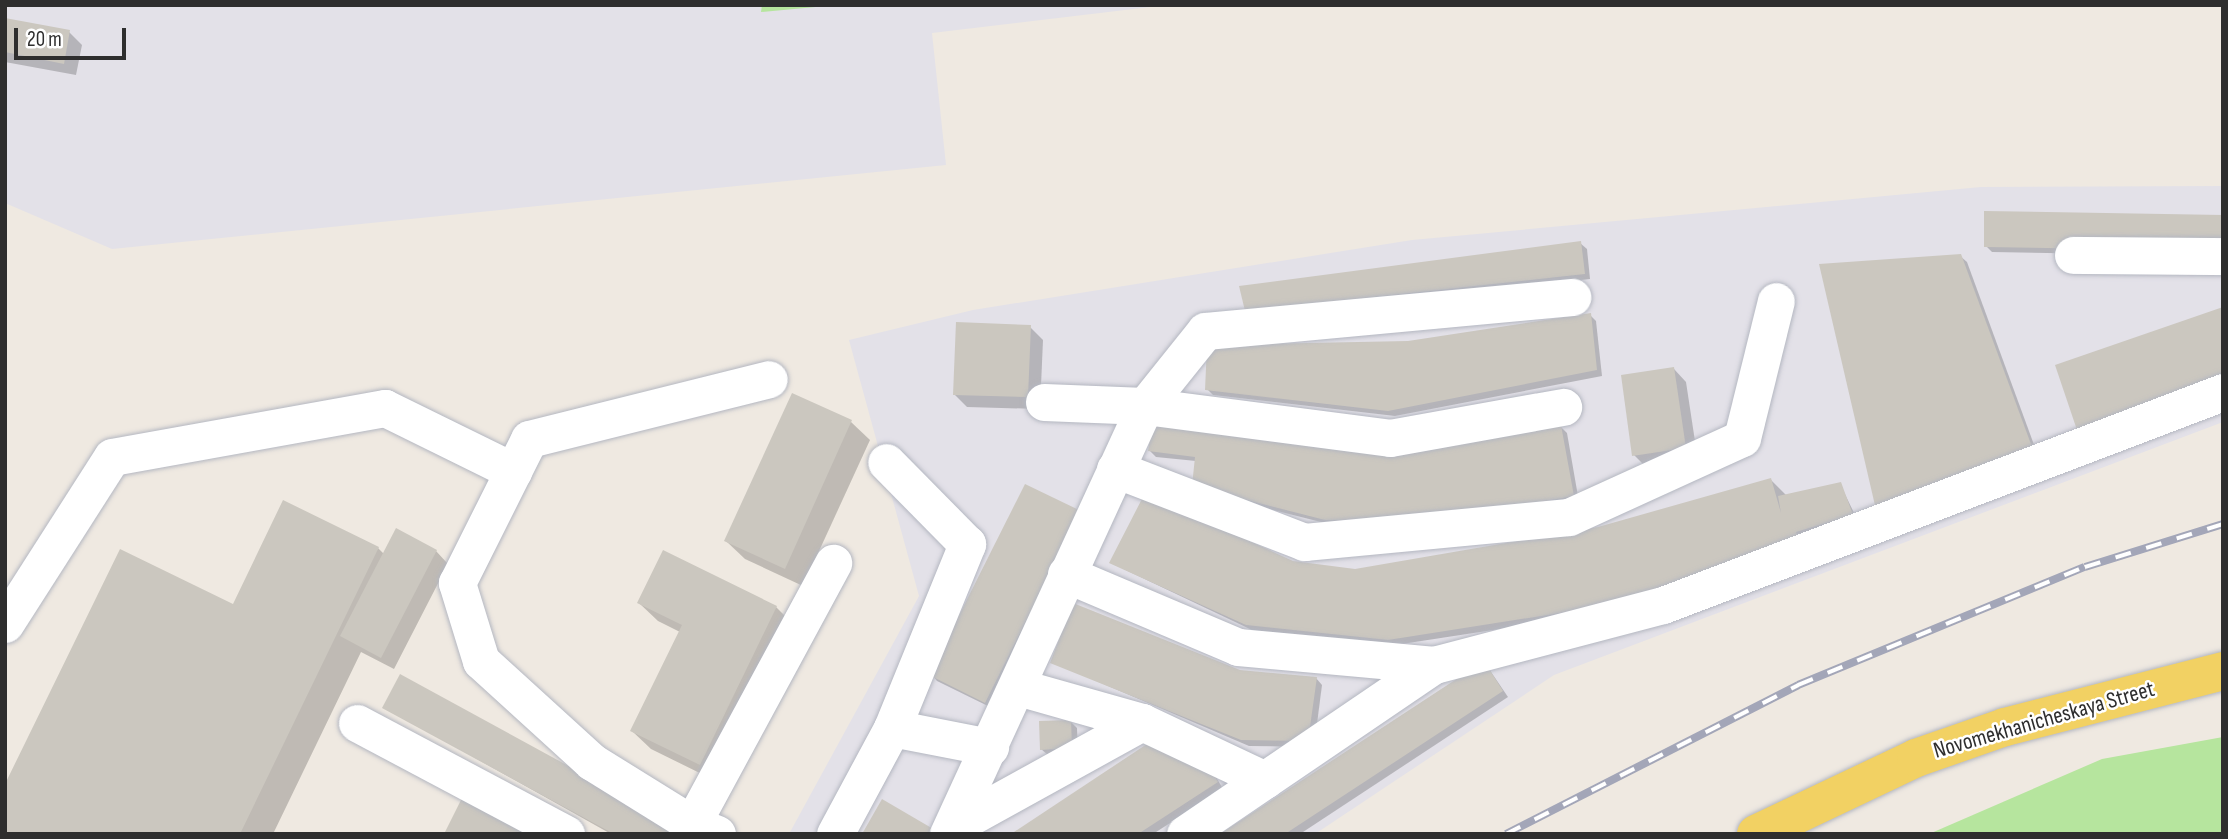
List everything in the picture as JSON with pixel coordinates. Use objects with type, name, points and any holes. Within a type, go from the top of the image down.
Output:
[{"type":"main road","name":"Novomekhanicheskaya Street","points":[[1756,834],[1891,769],[1992,732],[2223,671]]},
{"type":"lane","points":[[2073,255],[2223,256]]},
{"type":"lane","points":[[950,830],[1145,406],[1205,331],[1572,297]]},
{"type":"lane","points":[[1115,469],[1304,542],[1569,517],[1742,438],[1776,301]]},
{"type":"lane","points":[[769,379],[530,439],[457,583],[481,662],[592,762],[705,829],[833,563]]},
{"type":"lane","points":[[1185,834],[1434,665],[1663,605],[2223,392]]},
{"type":"lane","points":[[1044,402],[1145,406],[1390,438],[1563,407]]},
{"type":"lane","points":[[5,624],[112,457],[385,408],[513,471]]},
{"type":"lane","points":[[835,834],[892,728],[967,544],[886,462]]},
{"type":"lane","points":[[1066,574],[1238,647],[1434,665]]},
{"type":"lane","points":[[1018,687],[1142,722],[1265,780]]},
{"type":"lane","points":[[950,830],[1142,722]]},
{"type":"lane","points":[[358,723],[566,834]]},
{"type":"lane","points":[[892,728],[990,747]]},
{"type":"shaded area","points":[[5,5],[1167,5],[932,33],[946,165],[112,249],[5,203]]},
{"type":"shaded area","points":[[2223,186],[2223,422],[1554,675],[1315,834],[789,834],[919,596],[849,340],[973,310],[1412,240],[1981,187]]},
{"type":"green space","points":[[762,5],[837,5],[761,12]]},
{"type":"green space","points":[[2223,737],[2223,834],[1929,834],[2102,759]]},
{"type":"building","points":[[5,18],[70,30],[64,64],[5,52]]},
{"type":"building","points":[[1984,211],[2223,215],[2223,251],[1984,247]]},
{"type":"building","points":[[1581,241],[1585,274],[1245,311],[1239,286]]},
{"type":"building","points":[[1961,254],[2032,447],[1877,514],[1819,264]]},
{"type":"building","points":[[2223,307],[2223,383],[2078,433],[2055,365]]},
{"type":"building","points":[[1591,313],[1597,370],[1388,411],[1205,390],[1207,345],[1408,341]]},
{"type":"building","points":[[956,322],[1031,325],[1028,397],[953,395]]},
{"type":"building","points":[[1674,367],[1686,448],[1632,456],[1621,375]]},
{"type":"building","points":[[792,393],[852,420],[785,569],[724,541]]},
{"type":"building","points":[[1153,420],[1561,425],[1574,496],[1418,523],[1325,520],[1192,486],[1195,457],[1148,451]]},
{"type":"building","points":[[1771,478],[1781,513],[1778,496],[1841,482],[1853,515],[1796,532],[1804,549],[1643,600],[1388,640],[1246,625],[1109,563],[1145,493],[1293,561],[1355,569],[1598,527]]},
{"type":"building","points":[[1025,484],[1081,511],[985,703],[929,675]]},
{"type":"building","points":[[283,500],[379,547],[240,834],[5,834],[5,784],[120,549],[233,604]]},
{"type":"building","points":[[396,528],[437,550],[381,658],[340,636]]},
{"type":"building","points":[[663,550],[777,606],[700,765],[630,731],[682,625],[637,603]]},
{"type":"building","points":[[1073,603],[1240,670],[1317,677],[1308,741],[1241,740],[1050,663]]},
{"type":"building","points":[[1484,661],[1503,691],[1285,834],[1220,834]]},
{"type":"building","points":[[400,674],[693,834],[614,834],[382,708]]},
{"type":"building","points":[[1071,720],[1072,748],[1040,750],[1039,721]]},
{"type":"building","points":[[1153,740],[1206,762],[1218,782],[1138,834],[1011,834]]},
{"type":"building","points":[[464,794],[541,834],[444,834]]},
{"type":"building","points":[[882,799],[935,830],[932,834],[862,834]]},
{"type":"railway","points":[[1506,834],[1798,685],[2085,567],[2223,524]]}]
